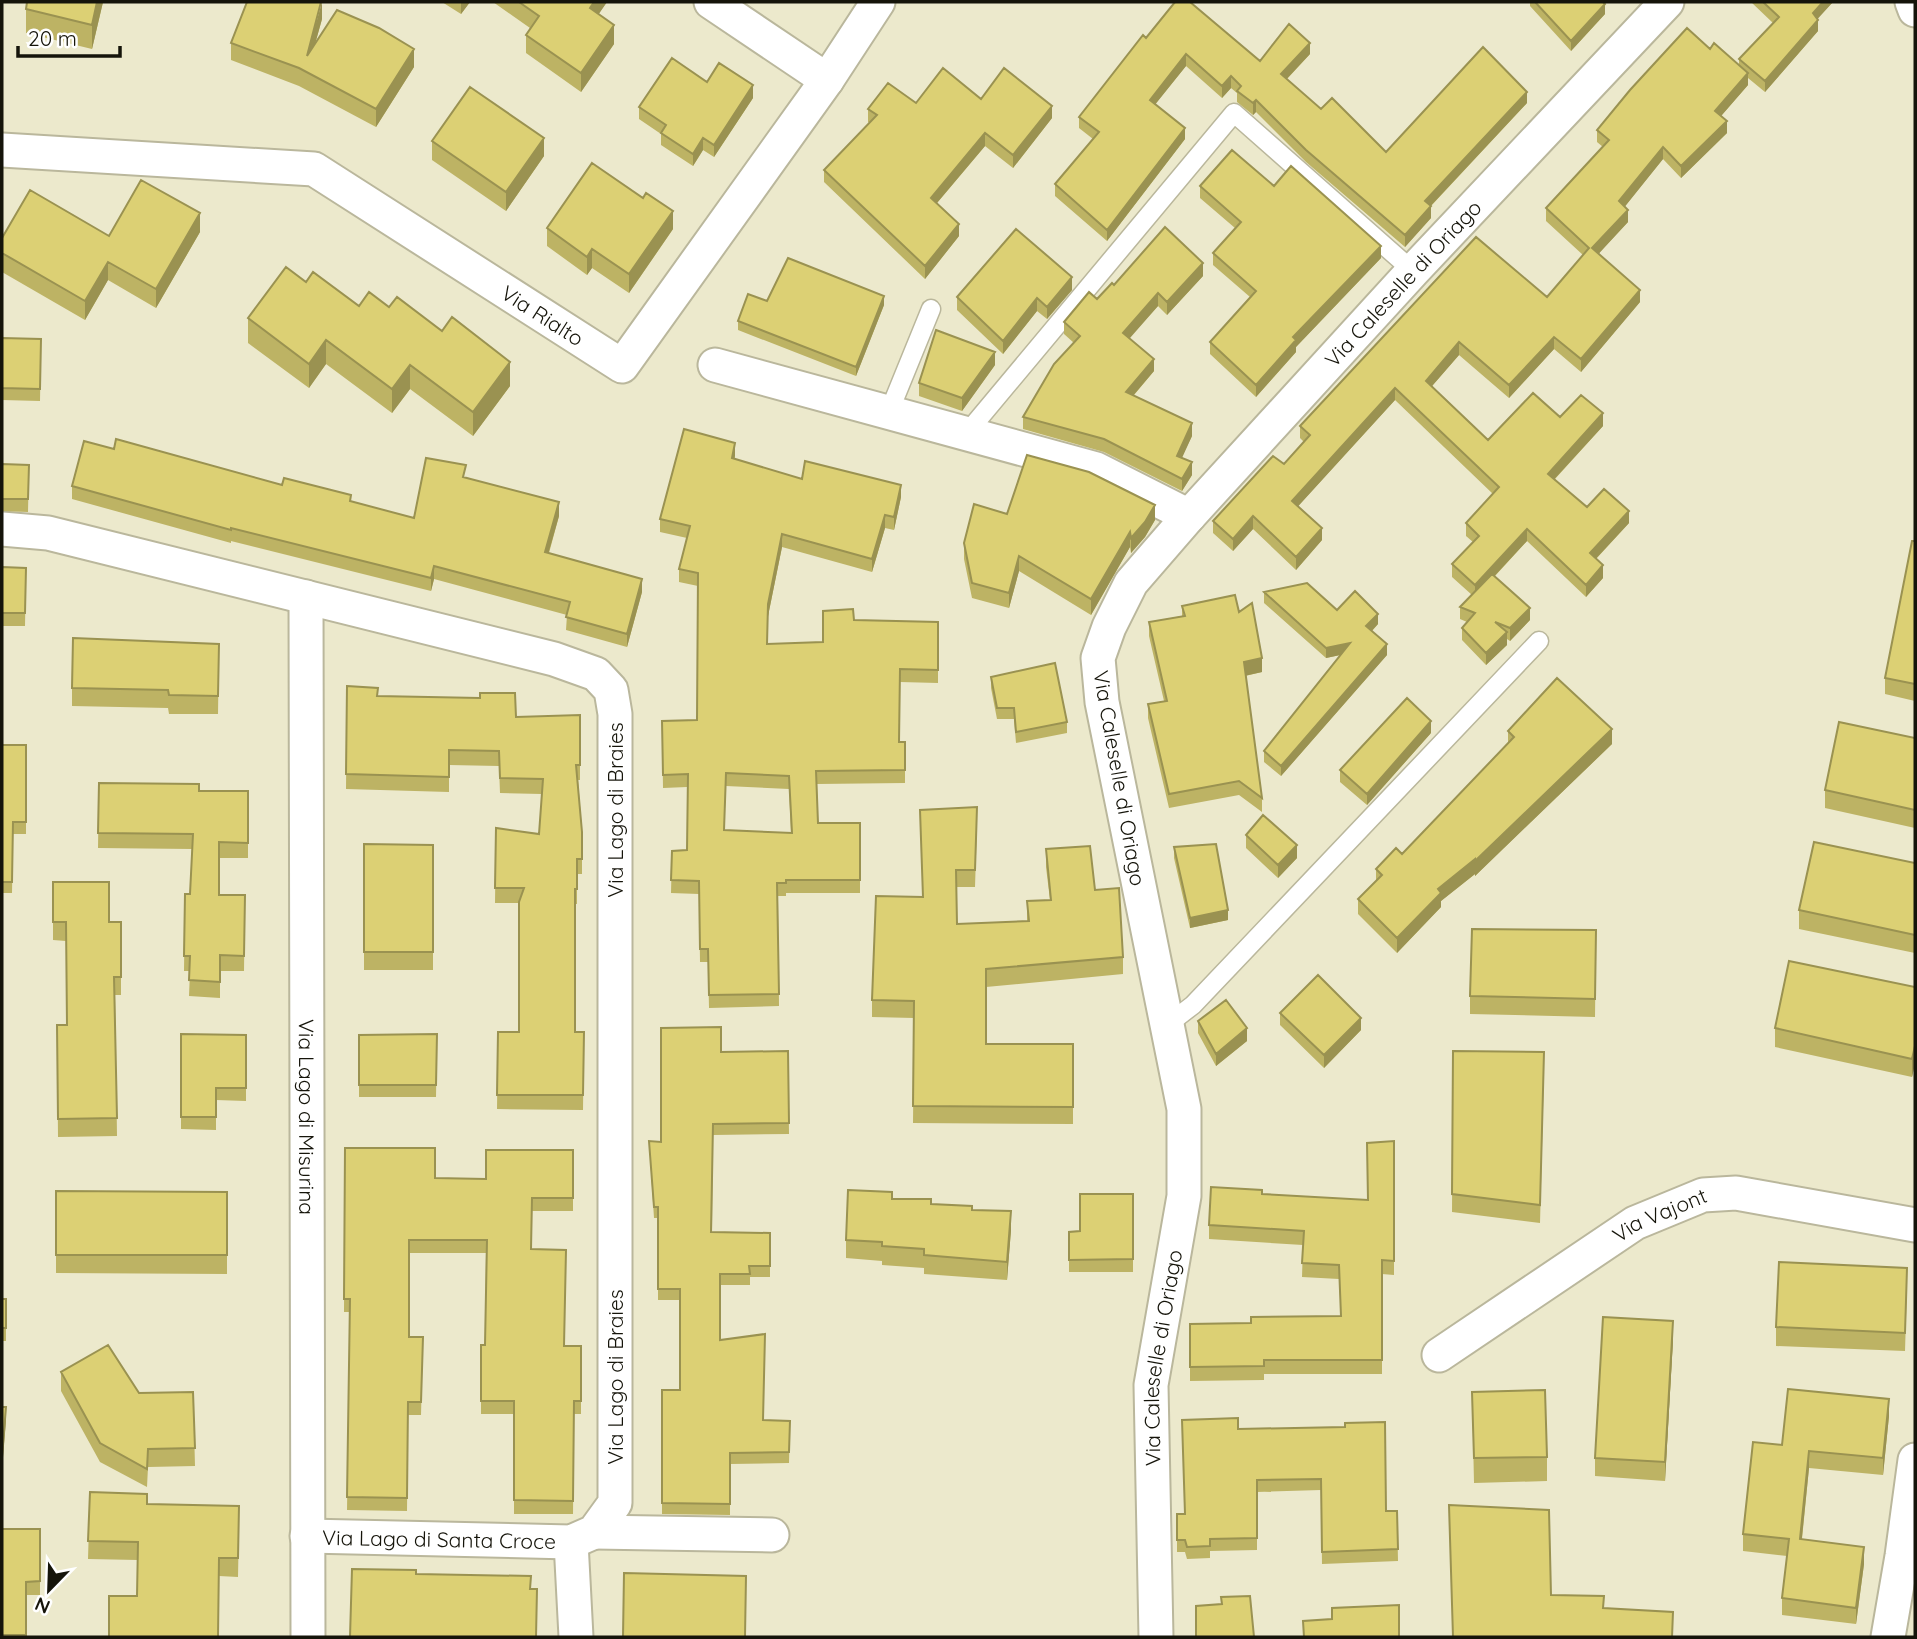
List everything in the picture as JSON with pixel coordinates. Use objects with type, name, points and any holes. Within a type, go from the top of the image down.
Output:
[{"type":"street","points":[[711,2],[827,80],[877,2]]},
{"type":"street","name":"Via Caleselle di Oriago","points":[[1156,1637],[1151,1385],[1184,1196],[1184,1109],[1102,702],[1098,658],[1109,627],[1131,583],[1189,516],[1413,271],[1667,2]]},
{"type":"street","points":[[1912,2],[1915,9]]},
{"type":"street","name":"Via Rialto","points":[[2,150],[314,169],[622,366],[827,80]]},
{"type":"street","points":[[715,365],[1096,469],[1189,516]]},
{"type":"street","name":"Via Lago di Braies","points":[[2,529],[48,533],[555,659],[596,674],[611,690],[615,714],[615,1503],[583,1537]]},
{"type":"street","name":"Via Lago di Misurina","points":[[306,597],[308,1637]]},
{"type":"street","name":"Via Vajont","points":[[1439,1355],[1635,1223],[1703,1195],[1736,1193],[1915,1225]]},
{"type":"street","points":[[1888,1637],[1915,1460]]},
{"type":"street","name":"Via Lago di Santa Croce","points":[[307,1536],[772,1535]]},
{"type":"street","points":[[576,1637],[583,1537]]},
{"type":"lane","points":[[966,434],[1234,113],[1413,271]]},
{"type":"lane","points":[[889,412],[931,309]]},
{"type":"lane","points":[[1167,1025],[1193,1005],[1539,641]]},
{"type":"building","points":[[27,2],[97,2],[92,25],[26,9]]},
{"type":"building","points":[[247,2],[321,2],[307,56],[337,10],[379,28],[414,49],[376,109],[299,68],[231,43]]},
{"type":"building","points":[[519,2],[594,2],[590,8],[614,25],[581,73],[526,35],[539,16]]},
{"type":"building","points":[[1175,2],[1190,2],[1260,61],[1289,24],[1310,43],[1281,74],[1321,109],[1332,98],[1386,152],[1483,47],[1527,92],[1425,201],[1431,206],[1405,235],[1306,150],[1256,100],[1253,103],[1237,91],[1241,86],[1231,76],[1222,86],[1186,54],[1150,100],[1185,128],[1107,230],[1055,184],[1099,132],[1079,117],[1143,35],[1146,38]]},
{"type":"building","points":[[1535,2],[1603,2],[1605,4],[1571,41]]},
{"type":"building","points":[[1763,2],[1823,2],[1813,13],[1818,20],[1765,81],[1739,59],[1779,17]]},
{"type":"building","points":[[1687,28],[1710,49],[1714,43],[1748,73],[1715,111],[1727,121],[1681,166],[1663,147],[1619,201],[1628,210],[1592,248],[1640,290],[1581,359],[1554,337],[1509,385],[1459,342],[1426,381],[1488,440],[1533,393],[1560,417],[1581,395],[1603,413],[1548,474],[1587,507],[1604,489],[1629,511],[1590,553],[1603,565],[1586,585],[1527,529],[1475,585],[1452,564],[1479,536],[1466,523],[1499,487],[1395,388],[1292,501],[1322,528],[1296,557],[1253,516],[1233,539],[1213,521],[1273,456],[1284,464],[1310,435],[1300,426],[1476,237],[1547,297],[1589,248],[1546,208],[1609,140],[1597,130]]},
{"type":"building","points":[[672,58],[707,82],[719,63],[753,85],[714,145],[703,138],[693,154],[661,133],[666,125],[639,107]]},
{"type":"building","points":[[943,68],[981,99],[1004,68],[1052,106],[1013,155],[985,133],[931,198],[959,224],[925,266],[824,170],[877,115],[868,109],[888,83],[916,103]]},
{"type":"building","points":[[470,87],[544,138],[506,192],[432,141]]},
{"type":"building","points":[[1232,150],[1274,186],[1291,166],[1381,246],[1293,337],[1296,340],[1256,385],[1210,342],[1256,291],[1213,253],[1241,222],[1200,186]]},
{"type":"building","points":[[592,163],[643,198],[646,193],[673,211],[629,274],[592,249],[587,257],[547,228]]},
{"type":"building","points":[[141,180],[200,213],[156,289],[108,262],[85,301],[2,253],[2,238],[30,190],[109,236]]},
{"type":"building","points":[[1165,227],[1203,263],[1167,302],[1158,293],[1123,333],[1154,359],[1126,392],[1192,423],[1177,456],[1192,462],[1182,479],[1104,439],[1023,417],[1054,364],[1080,336],[1064,322],[1089,292],[1097,299],[1112,283],[1114,285]]},
{"type":"building","points":[[1016,229],[1072,277],[1047,307],[1037,298],[1003,341],[957,297]]},
{"type":"building","points":[[788,258],[884,296],[856,367],[738,321],[748,294],[767,301]]},
{"type":"building","points":[[286,267],[306,282],[313,272],[359,306],[369,292],[389,307],[397,297],[442,331],[452,317],[510,362],[473,412],[410,365],[392,389],[326,340],[309,364],[248,318]]},
{"type":"building","points":[[936,330],[995,352],[962,398],[919,383]]},
{"type":"building","points":[[2,338],[41,339],[40,389],[2,388]]},
{"type":"building","points":[[684,429],[735,443],[732,458],[802,479],[805,461],[901,485],[894,517],[885,515],[872,559],[782,534],[768,604],[767,644],[823,642],[823,611],[853,609],[854,620],[938,622],[938,670],[900,669],[899,742],[905,742],[905,770],[816,771],[818,823],[860,823],[860,880],[786,880],[786,883],[777,883],[779,994],[709,995],[708,949],[700,949],[699,881],[671,880],[672,851],[687,850],[688,774],[663,775],[662,721],[697,720],[698,573],[679,569],[690,526],[660,519]],"holes":[[[726,773],[789,776],[792,833],[724,830]]]},
{"type":"building","points":[[116,439],[282,485],[284,478],[351,495],[350,501],[414,518],[426,458],[466,465],[463,477],[559,502],[545,552],[642,579],[627,634],[566,617],[570,602],[434,566],[431,578],[231,530],[72,486],[84,441],[114,449]]},
{"type":"building","points":[[1027,455],[1089,472],[1155,505],[1131,538],[1130,532],[1091,599],[1019,556],[1009,593],[972,583],[964,543],[974,504],[1007,514]]},
{"type":"building","points":[[2,464],[29,465],[28,499],[2,499]]},
{"type":"building","points":[[1912,541],[1915,541],[1915,684],[1885,678]]},
{"type":"building","points":[[2,567],[26,568],[25,613],[2,613]]},
{"type":"building","points":[[1492,574],[1530,608],[1510,628],[1495,622],[1507,632],[1486,653],[1462,628],[1475,613],[1460,607]]},
{"type":"building","points":[[1307,583],[1337,610],[1355,591],[1378,614],[1366,626],[1387,644],[1281,766],[1264,751],[1350,643],[1326,648],[1264,592]]},
{"type":"building","points":[[1235,595],[1239,612],[1252,603],[1262,658],[1244,662],[1262,798],[1239,781],[1169,794],[1148,704],[1167,701],[1149,622],[1185,616],[1182,606]]},
{"type":"building","points":[[73,638],[219,644],[218,696],[169,695],[168,690],[72,688]]},
{"type":"building","points":[[1055,663],[1067,722],[1016,732],[1014,708],[997,708],[991,677]]},
{"type":"building","points":[[1557,678],[1612,729],[1475,861],[1438,889],[1441,893],[1397,938],[1358,899],[1382,875],[1376,869],[1396,848],[1402,854],[1514,737],[1508,731]]},
{"type":"building","points":[[347,686],[378,688],[377,696],[480,698],[480,693],[515,693],[516,717],[580,715],[580,765],[576,765],[582,859],[577,859],[575,889],[575,1032],[584,1032],[583,1095],[497,1095],[498,1032],[519,1032],[519,902],[524,888],[495,888],[496,828],[539,834],[543,779],[500,778],[499,751],[449,750],[449,777],[346,774]]},
{"type":"building","points":[[1407,698],[1431,721],[1367,794],[1340,770]]},
{"type":"building","points":[[1839,722],[1915,738],[1915,810],[1825,790]]},
{"type":"building","points":[[2,745],[26,745],[26,822],[13,822],[12,882],[2,882]]},
{"type":"building","points":[[99,783],[199,784],[199,791],[248,791],[248,843],[219,842],[219,895],[245,895],[244,956],[220,955],[220,982],[189,980],[190,956],[184,956],[185,894],[190,894],[193,834],[98,833]]},
{"type":"building","points":[[977,807],[975,870],[956,870],[957,924],[1029,921],[1027,901],[1051,900],[1046,849],[1090,846],[1095,890],[1119,888],[1123,957],[986,969],[986,1044],[1073,1044],[1073,1107],[913,1106],[914,1001],[872,1000],[876,896],[923,897],[920,810]]},
{"type":"building","points":[[1263,815],[1297,845],[1278,865],[1246,835]]},
{"type":"building","points":[[1814,842],[1915,863],[1915,935],[1799,910]]},
{"type":"building","points":[[364,844],[433,845],[433,952],[364,952]]},
{"type":"building","points":[[1216,844],[1228,910],[1190,918],[1174,847]]},
{"type":"building","points":[[53,882],[109,882],[109,922],[121,922],[121,977],[114,977],[117,1118],[58,1119],[57,1025],[67,1025],[66,922],[53,922]]},
{"type":"building","points":[[1472,929],[1596,930],[1595,999],[1470,996]]},
{"type":"building","points":[[1789,961],[1915,987],[1915,1046],[1912,1059],[1775,1028]]},
{"type":"building","points":[[1318,975],[1361,1018],[1324,1055],[1280,1013]]},
{"type":"building","points":[[1226,1000],[1247,1028],[1216,1054],[1198,1021]]},
{"type":"building","points":[[721,1027],[721,1052],[788,1051],[789,1123],[713,1124],[711,1232],[770,1233],[770,1266],[749,1266],[750,1274],[720,1274],[720,1340],[765,1334],[763,1420],[790,1421],[789,1452],[730,1453],[730,1504],[662,1503],[662,1390],[680,1390],[680,1289],[658,1289],[658,1207],[654,1207],[649,1141],[661,1142],[661,1028]]},
{"type":"building","points":[[181,1034],[246,1035],[246,1088],[216,1088],[216,1117],[181,1117]]},
{"type":"building","points":[[437,1034],[436,1085],[359,1085],[359,1035]]},
{"type":"building","points":[[1453,1051],[1544,1052],[1540,1205],[1452,1194]]},
{"type":"building","points":[[1394,1141],[1394,1261],[1382,1260],[1382,1360],[1264,1360],[1264,1366],[1190,1367],[1190,1324],[1251,1323],[1251,1317],[1341,1316],[1339,1265],[1302,1263],[1304,1231],[1209,1225],[1211,1187],[1262,1190],[1262,1194],[1368,1200],[1367,1143]]},
{"type":"building","points":[[345,1148],[435,1148],[435,1178],[486,1179],[486,1150],[573,1150],[573,1198],[532,1198],[531,1249],[566,1250],[564,1346],[581,1346],[581,1401],[574,1401],[573,1501],[514,1500],[514,1401],[481,1401],[487,1240],[409,1240],[409,1337],[423,1337],[421,1402],[408,1402],[407,1498],[347,1497],[350,1299],[344,1299]]},
{"type":"building","points":[[848,1190],[892,1192],[892,1199],[931,1199],[931,1204],[972,1206],[972,1210],[1011,1211],[1007,1262],[924,1255],[924,1249],[882,1246],[882,1242],[846,1240]]},
{"type":"building","points":[[56,1191],[227,1192],[227,1255],[56,1255]]},
{"type":"building","points":[[1080,1194],[1133,1194],[1133,1259],[1069,1260],[1069,1232],[1080,1231]]},
{"type":"building","points":[[1779,1262],[1907,1268],[1905,1333],[1776,1327]]},
{"type":"building","points":[[2,1299],[6,1299],[6,1328],[2,1328]]},
{"type":"building","points":[[1603,1317],[1673,1321],[1665,1462],[1595,1458]]},
{"type":"building","points":[[108,1345],[139,1393],[193,1392],[195,1448],[148,1449],[147,1469],[100,1443],[61,1372]]},
{"type":"building","points":[[1788,1389],[1889,1399],[1883,1458],[1809,1451],[1800,1539],[1864,1547],[1856,1608],[1782,1598],[1789,1539],[1743,1534],[1753,1442],[1782,1445]]},
{"type":"building","points":[[1545,1390],[1547,1457],[1474,1458],[1472,1392]]},
{"type":"building","points":[[2,1407],[6,1407],[2,1456]]},
{"type":"building","points":[[1238,1418],[1238,1429],[1345,1427],[1345,1423],[1385,1422],[1386,1511],[1397,1511],[1398,1549],[1322,1552],[1321,1479],[1257,1480],[1257,1538],[1210,1539],[1210,1546],[1187,1547],[1185,1540],[1177,1540],[1177,1514],[1185,1514],[1182,1420]]},
{"type":"building","points":[[90,1492],[147,1494],[147,1504],[239,1506],[238,1558],[219,1558],[218,1637],[109,1637],[109,1596],[137,1596],[138,1542],[88,1541]]},
{"type":"building","points":[[1449,1505],[1549,1510],[1551,1595],[1604,1596],[1603,1608],[1673,1612],[1672,1637],[1453,1637]]},
{"type":"building","points":[[2,1529],[40,1529],[40,1581],[26,1582],[26,1635],[2,1635]]},
{"type":"building","points":[[352,1569],[416,1570],[416,1574],[531,1576],[530,1589],[537,1589],[536,1637],[350,1637]]},
{"type":"building","points":[[624,1573],[746,1576],[745,1637],[623,1637]]},
{"type":"building","points":[[1250,1596],[1254,1637],[1196,1637],[1196,1606],[1222,1604],[1221,1597]]},
{"type":"building","points":[[1399,1605],[1399,1637],[1304,1637],[1303,1621],[1332,1619],[1332,1608]]}]
